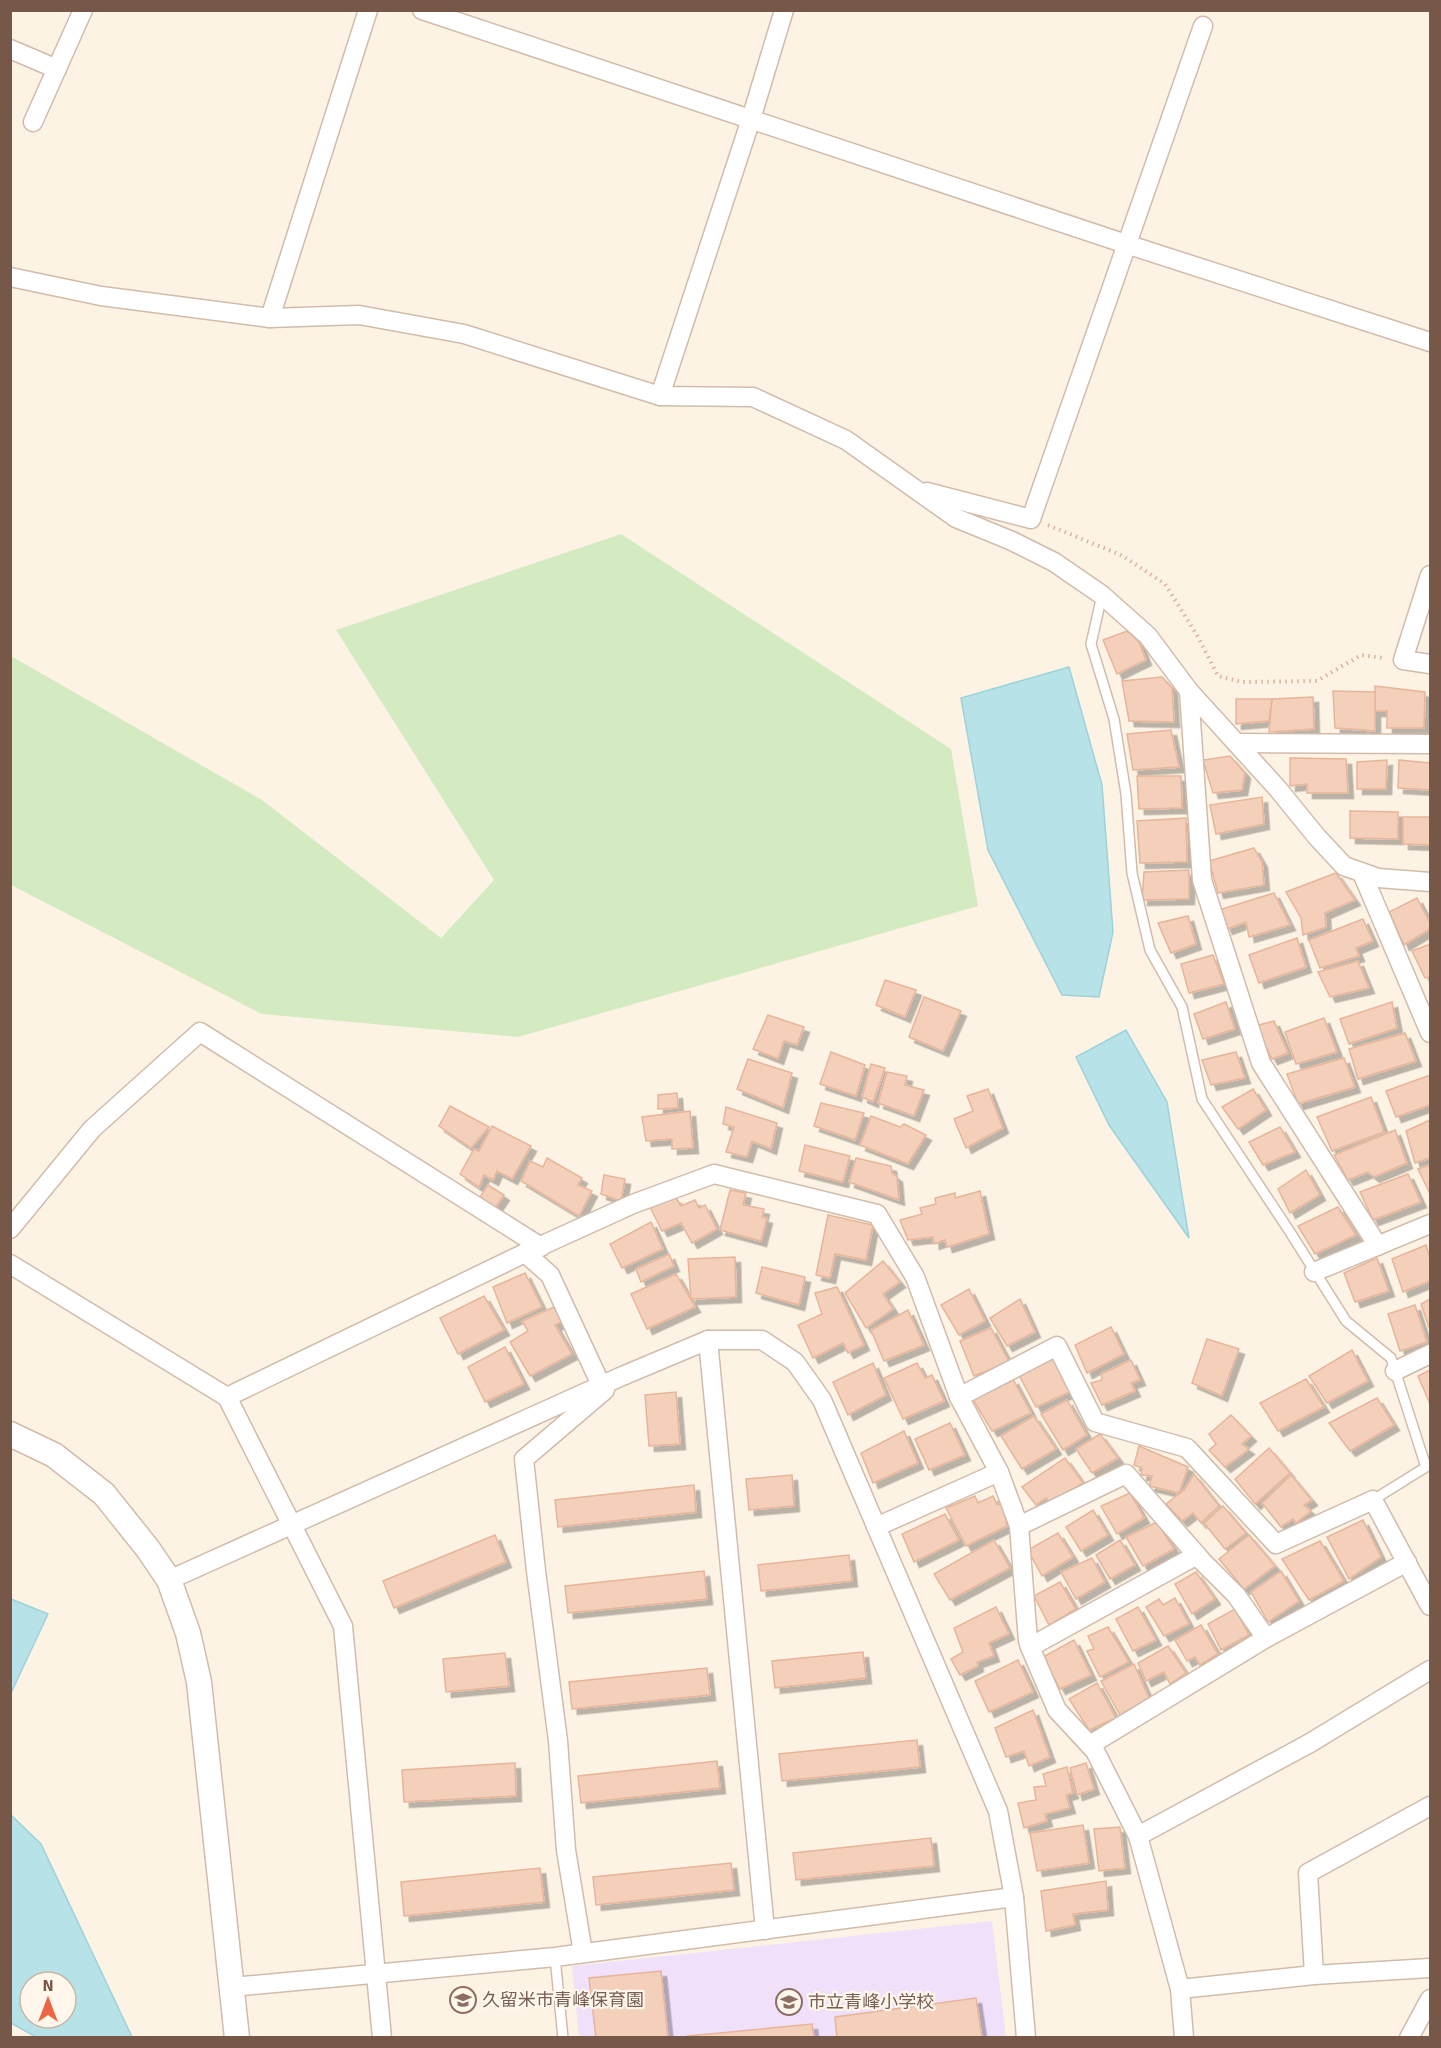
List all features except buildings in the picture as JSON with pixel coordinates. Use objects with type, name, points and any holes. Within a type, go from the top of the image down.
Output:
[{"type":"street","points":[[33,122],[83,10]]},
{"type":"street","points":[[270,318],[368,10]]},
{"type":"street","points":[[422,10],[1126,244],[1431,342]]},
{"type":"street","points":[[660,396],[751,119],[784,10]]},
{"type":"street","points":[[917,489],[1031,519],[1203,26]]},
{"type":"street","points":[[10,49],[57,69]]},
{"type":"street","points":[[10,278],[101,296],[270,318],[359,315],[464,334],[660,396],[753,397],[846,440],[956,518],[1012,541],[1054,562],[1102,595],[1148,636],[1189,691],[1344,866],[1378,879],[1431,882]]},
{"type":"street","points":[[1431,575],[1403,660],[1431,664]]},
{"type":"street","points":[[1189,691],[1202,880],[1261,1063],[1378,1246]]},
{"type":"street","points":[[1236,743],[1431,744]]},
{"type":"street","points":[[1362,873],[1431,1033]]},
{"type":"street","points":[[10,1229],[92,1129],[200,1032],[533,1250],[550,1275],[601,1385]]},
{"type":"street","points":[[227,1397],[633,1204],[714,1174],[877,1214],[915,1277],[958,1397],[999,1472],[1019,1526],[1030,1647],[1057,1710],[1095,1751],[1138,1836],[1180,1989],[1184,2037]]},
{"type":"street","points":[[1314,1272],[1431,1224]]},
{"type":"street","points":[[10,1264],[227,1397],[343,1626],[382,2037]]},
{"type":"street","points":[[708,1340],[765,1930]]},
{"type":"street","points":[[169,1580],[601,1385],[708,1340],[762,1340],[795,1362],[822,1400],[998,1811],[1014,1897],[1026,2037]]},
{"type":"street","points":[[958,1397],[1058,1346],[1095,1422],[1187,1448],[1276,1544],[1373,1500],[1431,1606]]},
{"type":"street","points":[[1395,1371],[1431,1354]]},
{"type":"street","points":[[583,1953],[566,1850],[558,1741],[524,1459],[620,1377]]},
{"type":"street","points":[[10,1434],[54,1455],[104,1494],[148,1549],[169,1580],[188,1633],[198,1682],[237,2037]]},
{"type":"street","points":[[876,1527],[999,1472]]},
{"type":"street","points":[[1019,1526],[1126,1474],[1197,1555],[1236,1595],[1266,1638]]},
{"type":"street","points":[[1030,1647],[1197,1555]]},
{"type":"street","points":[[1090,1745],[1266,1638],[1407,1562]]},
{"type":"street","points":[[1138,1836],[1310,1743],[1431,1670]]},
{"type":"street","points":[[1314,1975],[1308,1873],[1431,1806]]},
{"type":"street","points":[[232,1987],[555,1957],[1014,1897]]},
{"type":"street","points":[[1180,1989],[1314,1975],[1431,1968]]},
{"type":"street","points":[[1409,2037],[1431,1999]]},
{"type":"lane","points":[[1102,595],[1091,644],[1114,719],[1126,794],[1132,873],[1150,950],[1182,1007],[1202,1100],[1346,1321],[1391,1358],[1426,1467],[1373,1500]]},
{"type":"lane","points":[[555,1957],[563,2037]]},
{"type":"path","points":[[1031,519],[1123,556],[1165,584],[1197,635],[1218,676],[1242,682],[1317,681],[1361,655],[1403,660]]},
{"type":"shaded area","name":"市立青峰小学校","points":[[992,1921],[1006,2037],[579,2037],[572,1966]]},
{"type":"green space","points":[[621,534],[951,749],[978,906],[518,1037],[262,1014],[11,885],[11,656],[262,800],[441,938],[494,880],[336,630]]},
{"type":"water","points":[[1069,667],[1102,785],[1113,932],[1099,997],[1062,995],[988,850],[961,698]]},
{"type":"water","points":[[1126,1030],[1167,1102],[1189,1238],[1109,1125],[1076,1057]]},
{"type":"water","points":[[11,1599],[48,1614],[11,1693]]},
{"type":"water","points":[[11,1815],[41,1844],[132,2037],[36,2037],[24,2030],[78,2030],[78,1970],[18,1970],[18,2027],[11,2023]]},
{"type":"place","name":"久留米市青峰保育園","points":[[463,2000]]},
{"type":"place","name":"市立青峰小学校","points":[[789,2002]]}]
